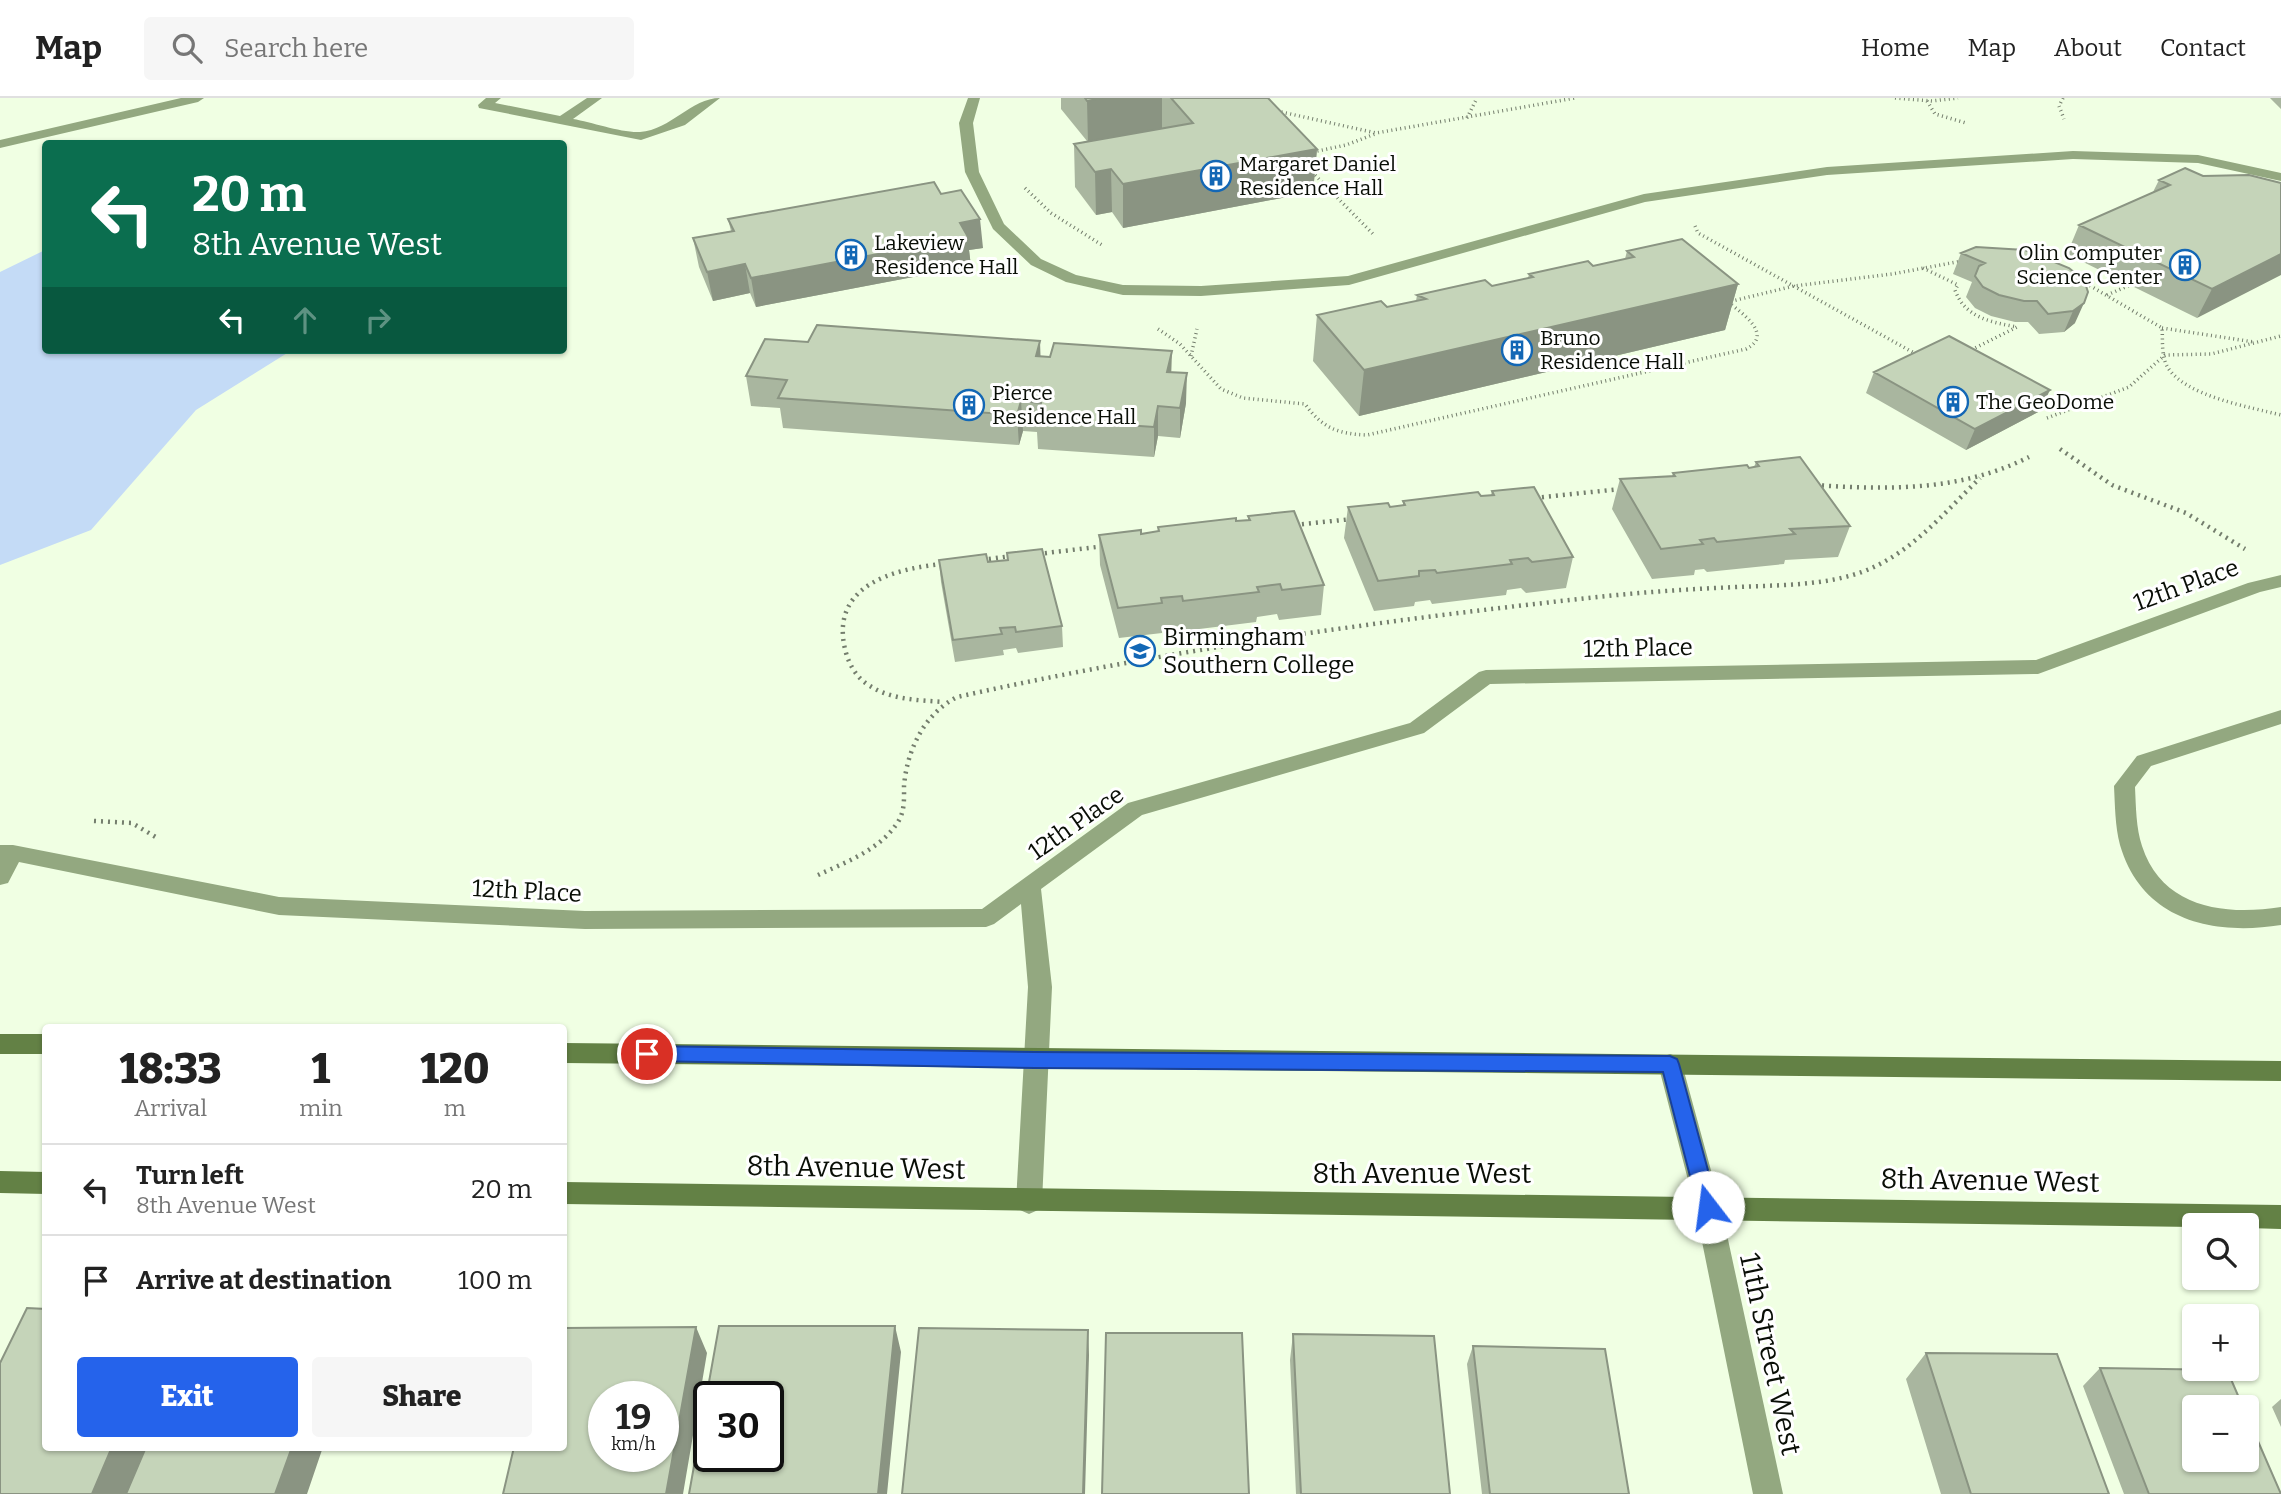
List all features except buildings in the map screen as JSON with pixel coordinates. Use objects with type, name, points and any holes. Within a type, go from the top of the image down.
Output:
[{"type":"main road","points":[[0,1044],[42,1044]]},
{"type":"main road","points":[[567,1053],[2281,1071]]},
{"type":"main road","points":[[0,1182],[42,1183]]},
{"type":"main road","name":"8th Avenue West","points":[[567,1193],[1029,1202],[1708,1207],[2281,1217]]},
{"type":"street","points":[[0,144],[198,98]]},
{"type":"street","points":[[495,98],[484,105],[641,136],[680,122],[714,98]]},
{"type":"street","points":[[561,121],[596,98]]},
{"type":"street","points":[[974,98],[966,123],[972,172],[998,226],[1036,262],[1071,279],[1123,290],[1201,291],[1349,280],[1644,198],[1827,171],[2073,155],[2198,159],[2281,177]]},
{"type":"street","name":"12th Place","points":[[7,853],[279,906],[585,920],[986,918],[1135,809],[1417,728],[1486,677],[2038,667],[2255,587],[2281,581]]},
{"type":"street","points":[[2281,717],[2144,761],[2124,786],[2131,847],[2149,884],[2181,910],[2233,922],[2281,916]]},
{"type":"street","points":[[0,877],[7,853]]},
{"type":"street","points":[[1029,1202],[1040,987],[1030,887]]},
{"type":"street","name":"11th Street West","points":[[1670,1064],[1708,1207],[1768,1494]]},
{"type":"path","points":[[1467,118],[1477,98]]},
{"type":"path","points":[[1309,153],[1346,145],[1376,133],[1573,98]]},
{"type":"path","points":[[1895,98],[1932,101],[1958,98]]},
{"type":"path","points":[[1272,110],[1376,133]]},
{"type":"path","points":[[1306,165],[1378,240]]},
{"type":"path","points":[[1699,219],[1695,226],[1698,233],[1918,355]]},
{"type":"path","points":[[1152,324],[1180,344],[1221,389],[1243,398],[1305,404],[1315,418],[1329,430],[1345,435],[1367,435],[1746,349],[1754,345],[1758,337],[1757,329],[1728,302],[1794,286],[1970,260]]},
{"type":"path","points":[[1923,267],[1958,285],[1955,289],[1959,303],[1980,318],[2017,327],[1960,356]]},
{"type":"path","points":[[2075,277],[2161,328],[2256,343]]},
{"type":"path","points":[[2108,295],[2130,285]]},
{"type":"path","points":[[2161,328],[2167,367],[2174,374],[2200,391],[2281,415]]},
{"type":"path","points":[[2047,418],[2129,387],[2165,355],[2211,354],[2281,336]]},
{"type":"path","points":[[2060,449],[2112,485],[2186,513],[2253,554]]},
{"type":"path","points":[[1803,483],[1882,489],[1949,484],[2007,470],[2029,457]]},
{"type":"path","points":[[946,564],[904,568],[884,575],[862,589],[848,604],[841,625],[845,648],[858,679],[893,697],[944,702],[1020,682],[1142,657],[1328,630],[1654,591],[1824,582],[1861,573],[1900,553],[1946,515],[1980,478]]},
{"type":"path","points":[[1527,499],[1622,489]]},
{"type":"path","points":[[1294,525],[1363,517]]},
{"type":"path","points":[[1030,554],[1113,545]]},
{"type":"path","points":[[974,561],[1016,556]]},
{"type":"path","points":[[815,877],[864,853],[898,824],[905,806],[905,779],[912,752],[925,724],[944,702]]},
{"type":"path","points":[[94,821],[132,823],[160,840]]},
{"type":"water","points":[[42,251],[42,354],[286,354],[196,410],[91,530],[0,565],[0,272]]},
{"type":"place","name":"Margaret Daniel Residence Hall","points":[[1216,176]]},
{"type":"place","name":"Lakeview Residence Hall","points":[[851,255]]},
{"type":"place","name":"Olin Computer Science Center","points":[[2185,265]]},
{"type":"place","name":"Bruno Residence Hall","points":[[1517,350]]},
{"type":"place","name":"The GeoDome","points":[[1953,402]]},
{"type":"place","name":"Pierce Residence Hall","points":[[969,405]]},
{"type":"place","name":"Birmingham Southern College","points":[[1140,651]]},
{"type":"route","points":[[647,1054],[1035,1060],[1670,1064],[1708,1207]]}]
